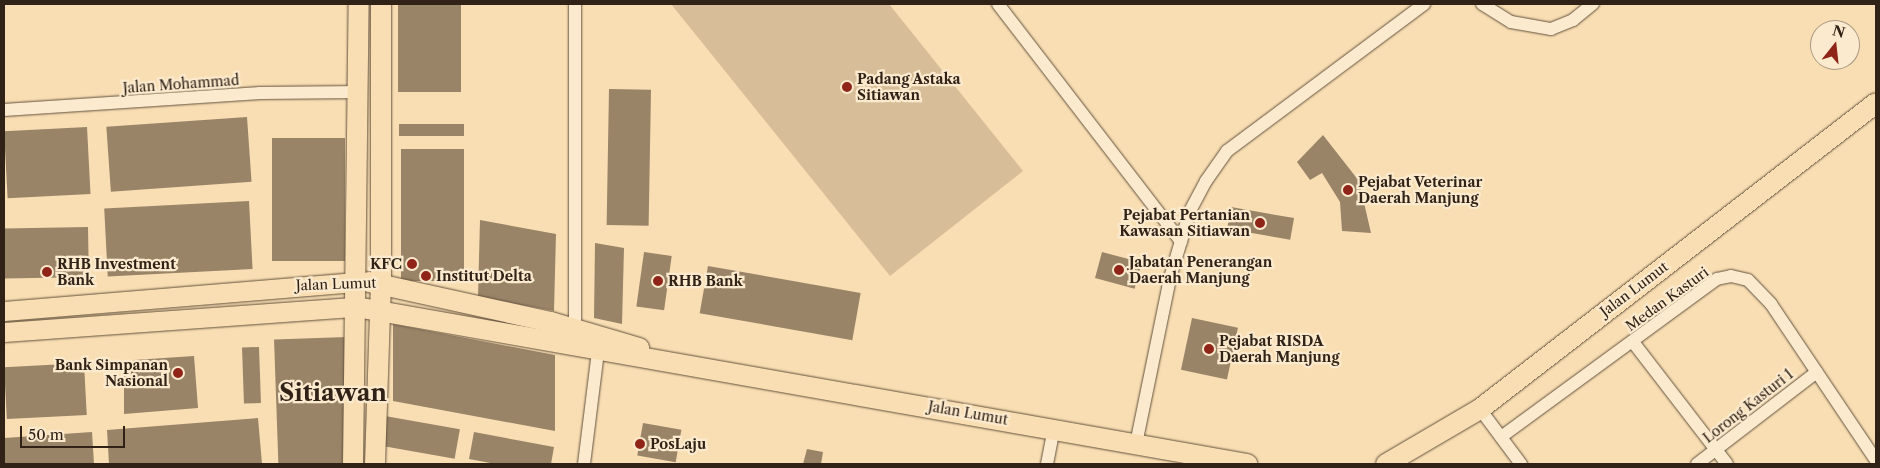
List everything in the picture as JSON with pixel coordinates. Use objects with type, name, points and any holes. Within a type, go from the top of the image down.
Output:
[{"type":"highway","points":[[353,464],[360,92],[359,4]]},
{"type":"highway","points":[[375,464],[381,282],[380,4]]},
{"type":"highway","name":"Jalan Lumut","points":[[1386,464],[1480,410],[1876,104]]},
{"type":"highway","name":"Jalan Lumut","points":[[356,282],[381,282],[575,329],[689,363]]},
{"type":"highway","name":"Jalan Lumut","points":[[356,307],[380,309],[598,352],[689,363],[1054,428],[1214,462],[1248,464]]},
{"type":"main road","name":"Jalan Lumut","points":[[4,311],[356,282]]},
{"type":"main road","name":"Jalan Lumut","points":[[4,332],[356,307]]},
{"type":"street","points":[[575,4],[575,329]]},
{"type":"street","points":[[998,4],[1181,242]]},
{"type":"street","points":[[1136,444],[1181,242],[1190,211],[1227,151],[1424,4]]},
{"type":"street","points":[[1482,4],[1511,22],[1551,29],[1573,20],[1593,4]]},
{"type":"street","name":"Jalan Mohammad","points":[[4,110],[260,93],[360,92]]},
{"type":"street","name":"Medan Kasturi","points":[[1501,437],[1717,279],[1731,276],[1748,280],[1771,304],[1876,460]]},
{"type":"street","points":[[1633,342],[1727,464]]},
{"type":"street","points":[[584,464],[598,352]]},
{"type":"street","name":"Lorong Kasturi 1","points":[[1697,464],[1817,372]]},
{"type":"street","points":[[1480,410],[1521,464]]},
{"type":"street","points":[[1047,464],[1054,428]]},
{"type":"shaded area","name":"Padang Astaka Sitiawan","points":[[671,4],[889,4],[1023,171],[890,276]]},
{"type":"building","points":[[398,4],[461,4],[461,92],[398,92]]},
{"type":"building","points":[[609,89],[651,90],[649,226],[607,225]]},
{"type":"building","points":[[247,117],[252,182],[111,192],[106,127]]},
{"type":"building","points":[[399,124],[464,124],[464,136],[399,136]]},
{"type":"building","points":[[87,127],[91,194],[8,198],[4,131]]},
{"type":"building","name":"Pejabat Veterinar Daerah Manjung","points":[[1323,135],[1359,181],[1371,233],[1342,231],[1340,202],[1322,173],[1310,180],[1297,162]]},
{"type":"building","points":[[272,138],[345,138],[345,261],[272,261]]},
{"type":"building","points":[[401,149],[464,149],[464,281],[401,281]]},
{"type":"building","points":[[249,201],[253,269],[108,276],[104,209]]},
{"type":"building","name":"Pejabat Pertanian Kawasan Sitiawan","points":[[1231,207],[1294,218],[1290,240],[1227,229]]},
{"type":"building","points":[[480,220],[556,234],[554,311],[478,297]]},
{"type":"building","points":[[88,227],[89,277],[5,278],[4,228]]},
{"type":"building","points":[[595,243],[624,248],[622,324],[594,318]]},
{"type":"building","name":"RHB Bank","points":[[644,252],[672,256],[664,310],[636,306]]},
{"type":"building","name":"Jabatan Penerangan Daerah Manjung","points":[[1102,252],[1142,263],[1135,289],[1095,278]]},
{"type":"building","points":[[708,266],[861,293],[852,340],[700,313]]},
{"type":"building","name":"Pejabat RISDA Daerah Manjung","points":[[1192,318],[1238,328],[1227,380],[1181,370]]},
{"type":"building","points":[[393,324],[555,355],[555,431],[393,401]]},
{"type":"building","points":[[347,337],[351,464],[278,464],[274,340]]},
{"type":"building","points":[[259,347],[261,403],[244,404],[242,348]]},
{"type":"building","points":[[194,356],[198,408],[124,414],[124,375],[134,360]]},
{"type":"building","points":[[84,363],[87,415],[7,419],[4,367]]},
{"type":"building","points":[[385,416],[460,429],[455,459],[380,446]]},
{"type":"building","points":[[258,418],[262,464],[109,464],[107,430]]},
{"type":"building","points":[[643,423],[681,430],[676,462],[637,455]]},
{"type":"building","points":[[92,432],[94,464],[4,464],[4,438]]},
{"type":"building","points":[[474,432],[554,447],[551,464],[496,464],[469,459]]},
{"type":"building","points":[[807,449],[823,452],[821,464],[803,464]]},
{"type":"place","name":"Padang Astaka Sitiawan","points":[[847,87]]},
{"type":"place","name":"Pejabat Veterinar Daerah Manjung","points":[[1348,190]]},
{"type":"place","name":"Pejabat Pertanian Kawasan Sitiawan","points":[[1260,223]]},
{"type":"place","name":"KFC","points":[[412,264]]},
{"type":"place","name":"Jabatan Penerangan Daerah Manjung","points":[[1119,270]]},
{"type":"place","name":"RHB Investment Bank","points":[[47,272]]},
{"type":"place","name":"Institut Delta","points":[[426,276]]},
{"type":"place","name":"RHB Bank","points":[[658,281]]},
{"type":"place","name":"Pejabat RISDA Daerah Manjung","points":[[1209,349]]},
{"type":"place","name":"Bank Simpanan Nasional","points":[[178,373]]},
{"type":"place","name":"PosLaju","points":[[640,444]]},
{"type":"district","name":"Sitiawan","points":[[333,393]]}]
